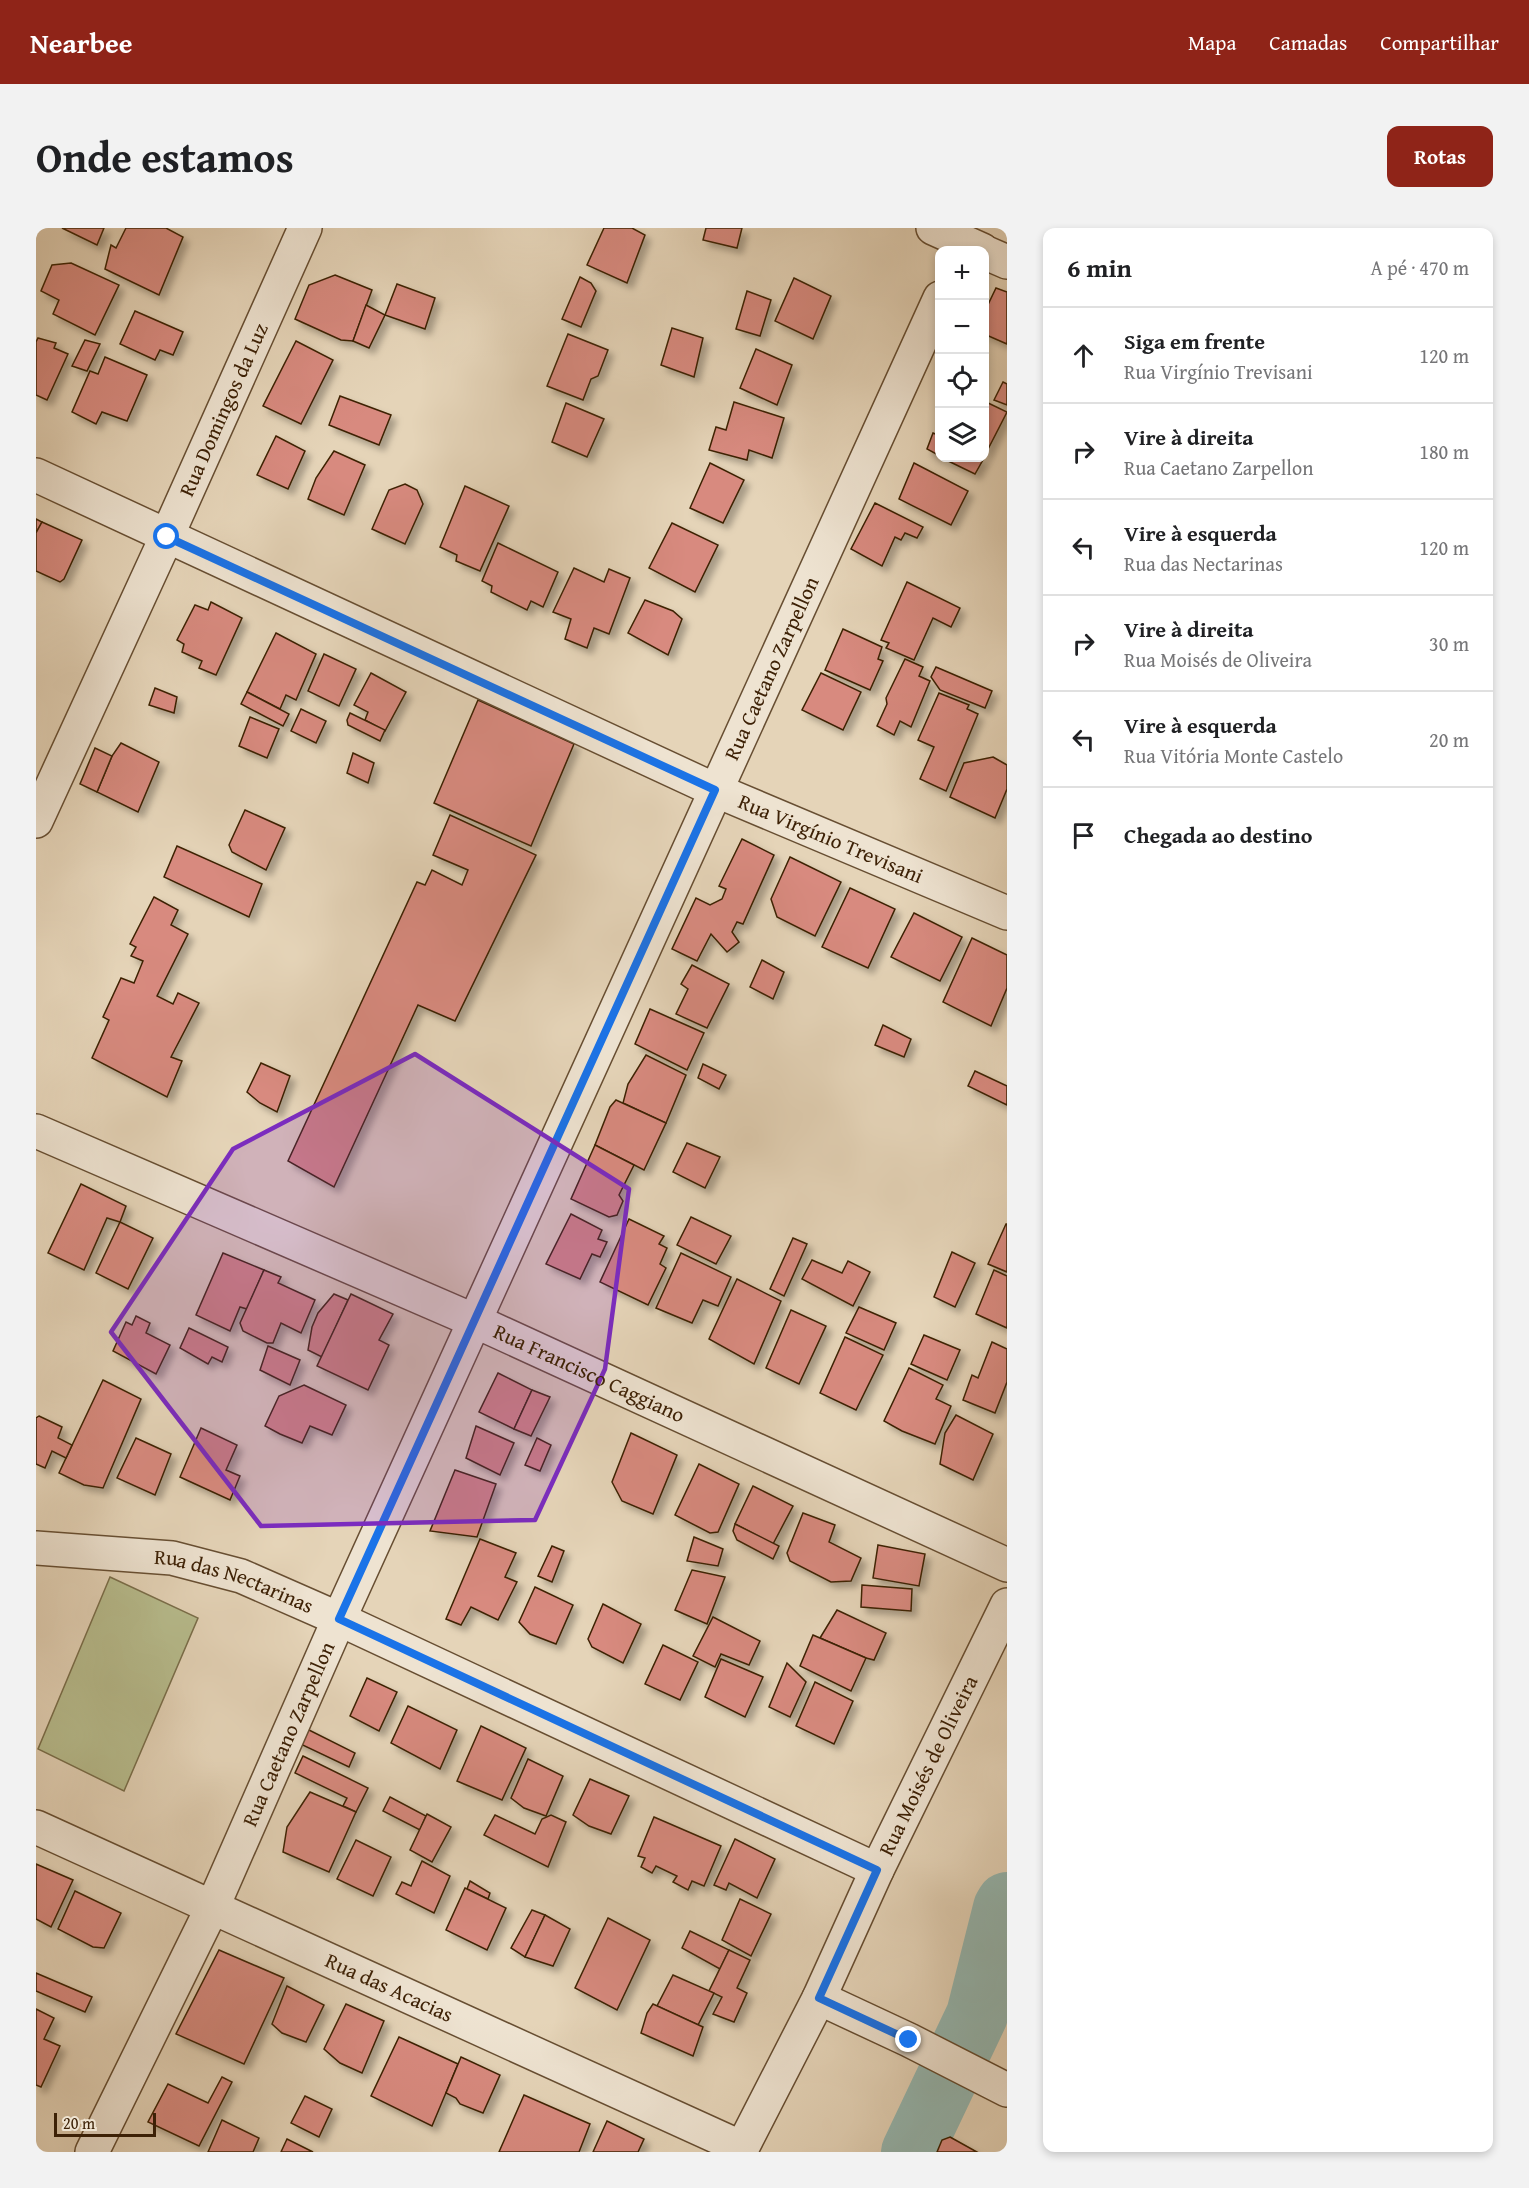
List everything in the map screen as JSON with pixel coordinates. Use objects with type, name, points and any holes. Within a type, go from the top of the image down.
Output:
[{"type":"street","name":"Rua Domingos da Luz","points":[[36,820],[167,537],[305,228]]},
{"type":"street","points":[[933,228],[1007,262]]},
{"type":"street","name":"Rua Caetano Zarpellon","points":[[92,2152],[213,1906],[339,1619],[938,300]]},
{"type":"street","name":"Rua Virgínio Trevisani","points":[[36,475],[715,790],[1007,913]]},
{"type":"street","name":"Rua Francisco Caggiano","points":[[36,1131],[475,1321],[1007,1565]]},
{"type":"street","name":"Rua das Nectarinas","points":[[36,1548],[171,1558],[241,1576],[339,1619],[877,1870]]},
{"type":"street","name":"Rua Moisés de Oliveira","points":[[741,2150],[819,1998],[877,1870],[1007,1605]]},
{"type":"street","name":"Rua das Acacias","points":[[36,1827],[213,1906],[741,2150]]},
{"type":"street","points":[[819,1998],[1000,2086]]},
{"type":"highlighted area","points":[[415,1054],[629,1189],[605,1369],[535,1520],[261,1526],[111,1332],[233,1149]]},
{"type":"green space","points":[[110,1577],[198,1618],[124,1791],[38,1749]]},
{"type":"building","points":[[62,228],[104,228],[97,245]]},
{"type":"building","points":[[126,228],[166,228],[183,237],[159,295],[105,269],[111,245],[116,248]]},
{"type":"building","points":[[604,228],[632,228],[645,235],[627,283],[587,265]]},
{"type":"building","points":[[706,228],[742,228],[737,248],[703,240]]},
{"type":"building","points":[[71,263],[119,285],[95,335],[53,314],[59,300],[41,291],[52,265]]},
{"type":"building","points":[[335,275],[372,290],[353,341],[341,340],[295,319],[309,285]]},
{"type":"building","points":[[580,277],[591,283],[596,291],[581,327],[562,319]]},
{"type":"building","points":[[794,278],[831,296],[813,339],[775,321]]},
{"type":"building","points":[[397,284],[435,298],[425,329],[385,315]]},
{"type":"building","points":[[996,288],[1007,292],[1007,344],[989,336],[989,303]]},
{"type":"building","points":[[747,291],[771,300],[760,336],[736,329]]},
{"type":"building","points":[[366,305],[385,315],[369,348],[353,341]]},
{"type":"building","points":[[135,311],[183,332],[173,355],[160,350],[155,360],[120,344]]},
{"type":"building","points":[[672,328],[703,338],[694,377],[661,365]]},
{"type":"building","points":[[568,334],[608,350],[598,376],[591,379],[583,400],[547,386]]},
{"type":"building","points":[[38,338],[56,343],[54,348],[68,354],[47,400],[36,395],[36,342]]},
{"type":"building","points":[[85,340],[100,344],[87,371],[72,366]]},
{"type":"building","points":[[296,341],[333,360],[301,424],[263,406]]},
{"type":"building","points":[[756,349],[792,365],[777,405],[740,388]]},
{"type":"building","points":[[105,357],[147,375],[127,421],[102,412],[96,424],[72,412],[90,371],[98,374]]},
{"type":"building","points":[[1003,382],[1007,384],[1007,405],[994,400]]},
{"type":"building","points":[[340,396],[391,415],[379,445],[329,425]]},
{"type":"building","points":[[734,402],[784,418],[772,458],[749,450],[747,460],[709,450],[716,427],[726,430]]},
{"type":"building","points":[[566,403],[604,419],[587,457],[552,442]]},
{"type":"building","points":[[989,403],[1007,412],[989,447]]},
{"type":"building","points":[[933,433],[935,434],[935,453],[927,449]]},
{"type":"building","points":[[276,436],[305,451],[288,489],[257,475]]},
{"type":"building","points":[[334,451],[365,465],[344,515],[308,499],[316,478]]},
{"type":"building","points":[[950,462],[982,462],[975,474]]},
{"type":"building","points":[[710,463],[744,480],[723,523],[690,508]]},
{"type":"building","points":[[914,463],[968,491],[951,525],[899,499]]},
{"type":"building","points":[[405,484],[417,490],[423,504],[405,544],[372,529],[389,490]]},
{"type":"building","points":[[465,486],[509,506],[480,571],[456,561],[457,555],[440,547]]},
{"type":"building","points":[[875,503],[923,527],[917,538],[905,533],[901,540],[895,537],[882,566],[851,549]]},
{"type":"building","points":[[36,519],[42,522],[36,533]]},
{"type":"building","points":[[42,522],[82,540],[64,579],[60,582],[36,571],[36,533]]},
{"type":"building","points":[[672,523],[718,545],[695,592],[649,568]]},
{"type":"building","points":[[498,543],[558,572],[543,607],[531,601],[527,610],[491,592],[492,586],[482,581]]},
{"type":"building","points":[[574,568],[604,582],[609,569],[630,578],[609,634],[594,628],[587,648],[565,639],[571,619],[553,612]]},
{"type":"building","points":[[907,582],[960,608],[951,627],[933,618],[914,660],[886,648],[889,643],[881,640]]},
{"type":"building","points":[[645,600],[673,611],[682,619],[668,655],[628,633]]},
{"type":"building","points":[[211,602],[242,618],[216,675],[199,668],[202,661],[182,652],[184,644],[177,640],[195,605],[208,610]]},
{"type":"building","points":[[843,629],[882,647],[878,659],[883,661],[870,690],[825,670]]},
{"type":"building","points":[[276,633],[316,654],[296,700],[286,695],[280,709],[247,692]]},
{"type":"building","points":[[324,654],[356,669],[339,706],[308,691]]},
{"type":"building","points":[[905,659],[923,667],[919,676],[930,681],[911,727],[900,721],[894,735],[877,726],[887,704],[886,698]]},
{"type":"building","points":[[936,667],[992,691],[985,708],[940,690],[931,677]]},
{"type":"building","points":[[371,673],[406,692],[385,731],[365,720],[368,712],[354,705]]},
{"type":"building","points":[[821,673],[861,692],[843,730],[802,710]]},
{"type":"building","points":[[155,688],[177,697],[174,713],[149,705]]},
{"type":"building","points":[[247,692],[289,714],[283,726],[241,704]]},
{"type":"building","points":[[939,693],[969,705],[967,709],[978,714],[946,791],[920,779],[934,747],[918,740]]},
{"type":"building","points":[[478,700],[574,744],[531,846],[434,803]]},
{"type":"building","points":[[301,709],[326,721],[316,743],[291,731]]},
{"type":"building","points":[[350,713],[385,730],[380,741],[348,725],[347,720]]},
{"type":"building","points":[[250,717],[279,729],[267,758],[239,746]]},
{"type":"building","points":[[121,743],[159,762],[138,812],[97,792],[112,756]]},
{"type":"building","points":[[95,748],[112,756],[97,792],[80,784]]},
{"type":"building","points":[[353,753],[374,763],[368,783],[347,773]]},
{"type":"building","points":[[993,757],[1007,765],[1007,789],[995,818],[950,797],[964,763]]},
{"type":"building","points":[[245,810],[285,828],[266,870],[232,852],[229,845]]},
{"type":"building","points":[[450,815],[536,855],[455,1021],[418,1005],[334,1187],[288,1161],[417,882],[425,885],[432,870],[462,885],[468,870],[433,855]]},
{"type":"building","points":[[742,839],[774,855],[743,924],[737,922],[732,932],[739,942],[727,952],[711,934],[697,961],[672,949],[696,898],[710,905],[722,899],[726,889],[719,886]]},
{"type":"building","points":[[177,846],[262,884],[249,917],[164,877]]},
{"type":"building","points":[[790,857],[841,882],[815,936],[777,917],[771,899]]},
{"type":"building","points":[[850,888],[895,909],[868,968],[822,947]]},
{"type":"building","points":[[154,897],[178,910],[171,925],[188,934],[157,996],[173,1004],[178,993],[199,1003],[171,1057],[182,1061],[167,1097],[92,1058],[109,1020],[103,1017],[121,978],[134,983],[143,961],[131,956],[136,947],[130,944]]},
{"type":"building","points":[[914,913],[962,937],[940,981],[891,957]]},
{"type":"building","points":[[972,938],[1007,955],[1007,988],[991,1026],[943,1002]]},
{"type":"building","points":[[762,960],[784,972],[773,999],[750,987]]},
{"type":"building","points":[[692,965],[729,984],[707,1028],[676,1014],[688,989],[681,984]]},
{"type":"building","points":[[650,1009],[704,1033],[687,1070],[635,1044]]},
{"type":"building","points":[[883,1025],[911,1039],[904,1057],[875,1045]]},
{"type":"building","points":[[646,1055],[686,1075],[666,1123],[623,1103],[628,1084]]},
{"type":"building","points":[[261,1063],[290,1076],[277,1112],[260,1103],[247,1092]]},
{"type":"building","points":[[703,1064],[726,1075],[719,1089],[698,1078]]},
{"type":"building","points":[[975,1071],[1007,1086],[1007,1105],[968,1086]]},
{"type":"building","points":[[616,1100],[666,1123],[644,1170],[595,1145],[610,1107]]},
{"type":"building","points":[[687,1143],[720,1157],[705,1188],[673,1172]]},
{"type":"building","points":[[595,1145],[634,1165],[619,1195],[623,1201],[617,1215],[609,1217],[571,1199]]},
{"type":"building","points":[[81,1184],[126,1206],[120,1222],[107,1218],[84,1270],[48,1253]]},
{"type":"building","points":[[571,1214],[602,1230],[598,1239],[607,1242],[600,1257],[592,1254],[580,1279],[546,1264]]},
{"type":"building","points":[[691,1217],[731,1236],[716,1264],[677,1245]]},
{"type":"building","points":[[629,1219],[664,1236],[659,1244],[667,1248],[660,1264],[666,1268],[648,1305],[600,1282]]},
{"type":"building","points":[[120,1222],[153,1238],[128,1289],[96,1273]]},
{"type":"building","points":[[1007,1224],[1007,1272],[988,1264]]},
{"type":"building","points":[[793,1238],[807,1244],[784,1296],[770,1289]]},
{"type":"building","points":[[952,1252],[975,1263],[955,1307],[934,1297]]},
{"type":"building","points":[[223,1253],[264,1270],[247,1309],[240,1307],[230,1331],[196,1315]]},
{"type":"building","points":[[681,1253],[731,1277],[718,1306],[703,1300],[692,1323],[656,1308]]},
{"type":"building","points":[[812,1260],[842,1273],[848,1261],[870,1272],[853,1306],[802,1279]]},
{"type":"building","points":[[264,1270],[281,1277],[278,1283],[315,1300],[301,1333],[281,1323],[273,1343],[267,1343],[243,1331],[240,1323]]},
{"type":"building","points":[[994,1270],[1007,1276],[1007,1328],[976,1314]]},
{"type":"building","points":[[737,1279],[781,1301],[754,1364],[709,1339]]},
{"type":"building","points":[[334,1294],[348,1300],[322,1357],[308,1350],[312,1327],[318,1313]]},
{"type":"building","points":[[351,1294],[393,1314],[379,1340],[389,1345],[368,1390],[317,1366]]},
{"type":"building","points":[[859,1307],[896,1323],[884,1350],[846,1333]]},
{"type":"building","points":[[791,1310],[826,1326],[799,1384],[766,1368]]},
{"type":"building","points":[[136,1316],[150,1323],[146,1333],[170,1345],[156,1374],[113,1351],[126,1322],[132,1325]]},
{"type":"building","points":[[189,1328],[228,1347],[222,1362],[212,1357],[208,1364],[180,1348]]},
{"type":"building","points":[[924,1335],[960,1350],[947,1380],[911,1364]]},
{"type":"building","points":[[845,1337],[883,1355],[856,1410],[820,1393]]},
{"type":"building","points":[[992,1342],[1007,1349],[1007,1382],[995,1413],[963,1400],[972,1375],[978,1378]]},
{"type":"building","points":[[268,1346],[300,1360],[290,1385],[260,1370]]},
{"type":"building","points":[[909,1368],[943,1385],[936,1399],[951,1406],[935,1444],[884,1421]]},
{"type":"building","points":[[498,1373],[532,1390],[514,1429],[479,1412]]},
{"type":"building","points":[[103,1380],[141,1399],[103,1488],[84,1485],[59,1473]]},
{"type":"building","points":[[304,1385],[346,1405],[332,1435],[310,1426],[302,1443],[265,1426],[279,1396]]},
{"type":"building","points":[[532,1390],[550,1397],[531,1436],[514,1429]]},
{"type":"building","points":[[956,1415],[993,1434],[973,1480],[940,1464],[945,1433]]},
{"type":"building","points":[[39,1416],[62,1427],[58,1438],[72,1445],[66,1458],[52,1451],[45,1468],[36,1464],[36,1418]]},
{"type":"building","points":[[476,1426],[514,1443],[500,1475],[466,1458]]},
{"type":"building","points":[[201,1428],[237,1445],[226,1470],[240,1476],[230,1500],[180,1477]]},
{"type":"building","points":[[631,1433],[677,1455],[653,1514],[622,1501],[612,1482]]},
{"type":"building","points":[[136,1438],[171,1454],[155,1495],[117,1478]]},
{"type":"building","points":[[537,1438],[551,1445],[540,1471],[525,1465]]},
{"type":"building","points":[[699,1464],[739,1484],[718,1532],[710,1533],[675,1515]]},
{"type":"building","points":[[455,1470],[496,1484],[477,1537],[430,1531]]},
{"type":"building","points":[[753,1486],[793,1506],[773,1544],[735,1524]]},
{"type":"building","points":[[803,1513],[835,1525],[829,1542],[861,1558],[851,1581],[831,1582],[790,1561],[787,1553]]},
{"type":"building","points":[[735,1524],[779,1546],[773,1559],[737,1540],[733,1531]]},
{"type":"building","points":[[694,1537],[723,1549],[718,1566],[687,1561]]},
{"type":"building","points":[[480,1539],[516,1553],[505,1577],[517,1582],[498,1620],[471,1607],[461,1625],[446,1619]]},
{"type":"building","points":[[878,1545],[925,1554],[919,1586],[873,1578]]},
{"type":"building","points":[[552,1546],[564,1551],[552,1582],[538,1576]]},
{"type":"building","points":[[692,1570],[725,1577],[707,1624],[675,1610]]},
{"type":"building","points":[[862,1585],[912,1589],[911,1611],[861,1607]]},
{"type":"building","points":[[535,1587],[573,1605],[556,1644],[530,1634],[519,1622]]},
{"type":"building","points":[[603,1604],[641,1624],[623,1663],[592,1647],[588,1639]]},
{"type":"building","points":[[837,1610],[886,1633],[874,1660],[820,1638]]},
{"type":"building","points":[[713,1617],[760,1641],[749,1665],[721,1654],[715,1667],[693,1656]]},
{"type":"building","points":[[813,1635],[866,1658],[851,1691],[800,1666]]},
{"type":"building","points":[[663,1645],[698,1662],[680,1700],[645,1684]]},
{"type":"building","points":[[721,1659],[763,1677],[745,1717],[705,1697]]},
{"type":"building","points":[[787,1663],[806,1682],[790,1717],[769,1707]]},
{"type":"building","points":[[367,1678],[397,1692],[379,1731],[350,1716]]},
{"type":"building","points":[[815,1682],[853,1701],[834,1744],[796,1726]]},
{"type":"building","points":[[408,1706],[457,1730],[440,1769],[391,1743]]},
{"type":"building","points":[[299,1725],[355,1753],[349,1767],[292,1740]]},
{"type":"building","points":[[481,1726],[526,1748],[502,1800],[457,1781]]},
{"type":"building","points":[[303,1756],[368,1788],[356,1812],[343,1806],[347,1798],[295,1773]]},
{"type":"building","points":[[528,1759],[563,1776],[546,1816],[524,1808],[511,1798]]},
{"type":"building","points":[[590,1779],[629,1796],[611,1834],[589,1826],[573,1815]]},
{"type":"building","points":[[310,1792],[356,1812],[329,1872],[283,1852],[287,1827]]},
{"type":"building","points":[[390,1797],[426,1816],[420,1830],[383,1811]]},
{"type":"building","points":[[427,1814],[451,1827],[432,1862],[410,1850]]},
{"type":"building","points":[[495,1815],[535,1834],[542,1819],[551,1815],[566,1822],[548,1867],[484,1835]]},
{"type":"building","points":[[654,1817],[721,1846],[704,1886],[692,1881],[688,1890],[673,1882],[677,1876],[656,1866],[652,1873],[641,1867],[645,1858],[638,1856]]},
{"type":"building","points":[[735,1839],[775,1859],[757,1898],[729,1883],[726,1890],[714,1885]]},
{"type":"building","points":[[356,1840],[391,1857],[373,1896],[337,1879]]},
{"type":"building","points":[[422,1861],[450,1876],[434,1913],[396,1894],[402,1882],[411,1886]]},
{"type":"building","points":[[36,1864],[73,1880],[51,1927],[36,1919]]},
{"type":"building","points":[[470,1881],[490,1893],[488,1899],[467,1889]]},
{"type":"building","points":[[465,1888],[506,1908],[487,1950],[446,1930]]},
{"type":"building","points":[[75,1891],[121,1913],[104,1948],[93,1947],[58,1929]]},
{"type":"building","points":[[740,1899],[771,1914],[751,1956],[722,1940]]},
{"type":"building","points":[[532,1910],[545,1915],[525,1957],[511,1948]]},
{"type":"building","points":[[545,1915],[570,1929],[553,1966],[525,1957]]},
{"type":"building","points":[[608,1918],[650,1940],[617,2010],[575,1988]]},
{"type":"building","points":[[690,1931],[729,1950],[720,1969],[682,1948]]},
{"type":"building","points":[[219,1950],[284,1978],[244,2064],[176,2034]]},
{"type":"building","points":[[729,1950],[750,1960],[737,1988],[747,1993],[734,2022],[713,2014],[722,1997],[709,1991]]},
{"type":"building","points":[[36,1973],[92,1997],[85,2012],[36,1991]]},
{"type":"building","points":[[673,1975],[714,1993],[698,2025],[657,2006]]},
{"type":"building","points":[[287,1986],[324,2005],[306,2042],[282,2033],[272,2024]]},
{"type":"building","points":[[346,2004],[384,2021],[362,2073],[340,2063],[324,2049]]},
{"type":"building","points":[[653,2004],[703,2027],[693,2056],[641,2033],[647,2013]]},
{"type":"building","points":[[36,2009],[54,2018],[44,2039],[60,2046],[41,2087],[36,2085]]},
{"type":"building","points":[[399,2037],[458,2064],[432,2126],[371,2096]]},
{"type":"building","points":[[461,2057],[500,2075],[483,2113],[460,2104],[456,2098],[446,2093]]},
{"type":"building","points":[[222,2077],[232,2082],[199,2146],[148,2122],[168,2084],[208,2103]]},
{"type":"building","points":[[524,2095],[590,2124],[579,2152],[499,2152]]},
{"type":"building","points":[[305,2096],[332,2109],[319,2137],[291,2123]]},
{"type":"building","points":[[222,2120],[259,2138],[253,2152],[208,2152]]},
{"type":"building","points":[[607,2121],[644,2139],[638,2152],[593,2152]]},
{"type":"building","points":[[950,2137],[977,2152],[937,2152],[942,2140]]},
{"type":"building","points":[[287,2139],[313,2152],[281,2152]]},
{"type":"waterway","points":[[912,2152],[977,2015],[1007,1903]]},
{"type":"route","points":[[167,537],[715,790],[339,1619],[877,1870],[819,1998],[909,2040]]}]
